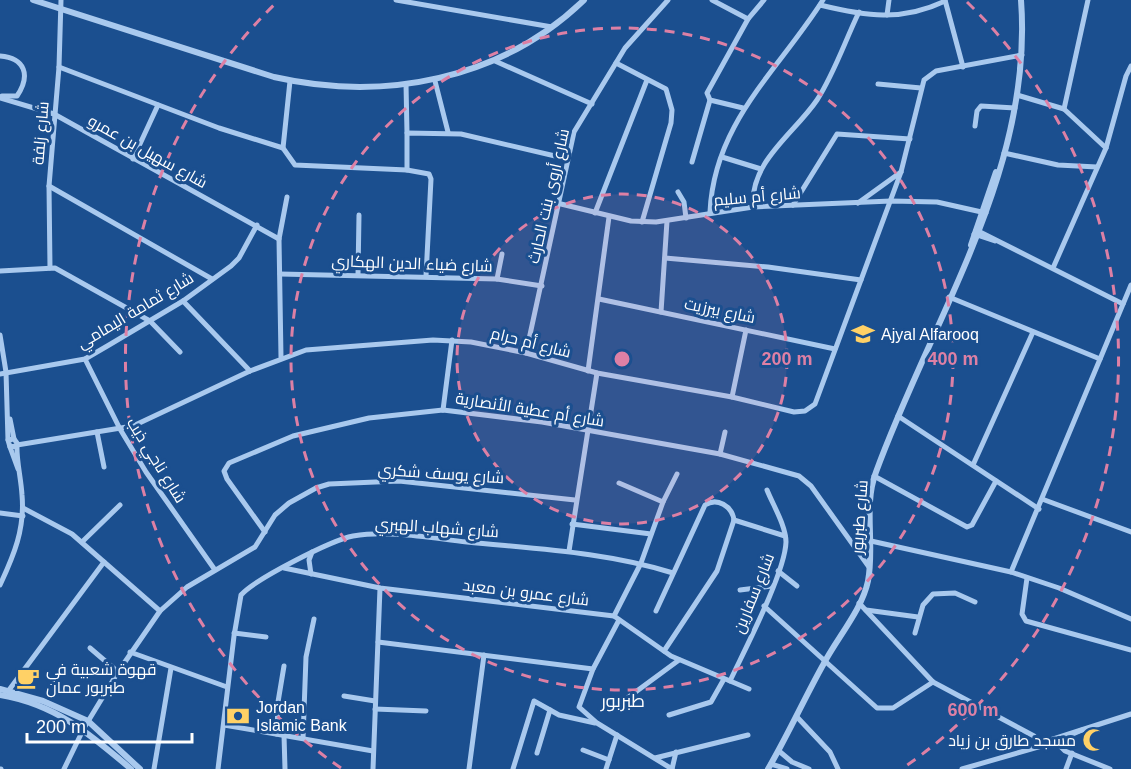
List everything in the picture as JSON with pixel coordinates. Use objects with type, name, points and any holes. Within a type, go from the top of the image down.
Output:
[{"type":"street","points":[[33,0],[290,81],[337,86],[435,81],[495,62],[552,27],[584,0]]},
{"type":"street","name":"شارع زلفة","points":[[50,267],[49,186],[59,67],[61,0]]},
{"type":"street","points":[[396,0],[552,27]]},
{"type":"street","name":"شارع أروى بنت الحارث","points":[[526,353],[561,204],[574,132],[629,42],[668,0]]},
{"type":"street","points":[[712,0],[748,19]]},
{"type":"street","points":[[693,162],[710,100],[707,93],[748,19],[764,0]]},
{"type":"street","points":[[886,15],[889,0]]},
{"type":"street","name":"شارع طبربور","points":[[770,766],[824,663],[859,603],[867,582],[871,542],[871,491],[874,476],[977,233],[1003,156],[1015,108],[1022,55],[1021,0]]},
{"type":"street","points":[[1064,109],[1088,0]]},
{"type":"street","points":[[710,212],[713,187],[722,157],[743,108],[821,2],[859,12],[886,15],[911,14],[945,1],[963,67]]},
{"type":"street","points":[[753,207],[753,190],[761,169],[819,97],[859,12]]},
{"type":"street","points":[[878,84],[921,88],[930,72],[1022,55]]},
{"type":"street","points":[[0,56],[16,58],[23,66],[24,73],[21,89],[16,96],[0,97]]},
{"type":"street","points":[[495,62],[592,104]]},
{"type":"street","points":[[616,63],[668,91],[672,118],[642,222]]},
{"type":"street","points":[[1053,268],[1106,148],[1131,66]]},
{"type":"street","points":[[59,67],[158,105],[283,148],[298,166],[424,172],[431,179],[426,276]]},
{"type":"street","points":[[595,213],[647,80]]},
{"type":"street","points":[[283,148],[290,81]]},
{"type":"street","points":[[435,81],[448,132]]},
{"type":"street","points":[[406,84],[407,170]]},
{"type":"street","name":"شارع أم حرام","points":[[0,442],[13,443],[120,429],[148,420],[281,357],[330,346],[452,340],[526,353],[597,373],[732,397],[794,412],[809,409],[815,404],[891,201],[910,139],[921,88]]},
{"type":"street","points":[[1017,95],[1064,109],[1106,148]]},
{"type":"street","name":"شارع سهيل بن عمرو","points":[[0,97],[54,114],[279,239]]},
{"type":"street","points":[[710,100],[743,108]]},
{"type":"street","points":[[133,159],[158,105]]},
{"type":"street","points":[[975,126],[981,106],[1015,108]]},
{"type":"street","points":[[407,133],[448,132],[568,159]]},
{"type":"street","points":[[793,205],[837,134],[910,139]]},
{"type":"street","points":[[1003,156],[1058,165],[1097,167]]},
{"type":"street","points":[[722,157],[761,169]]},
{"type":"street","points":[[857,204],[901,172]]},
{"type":"street","points":[[49,186],[212,279]]},
{"type":"street","points":[[678,192],[685,206],[686,218]]},
{"type":"street","points":[[281,357],[279,239],[287,197]]},
{"type":"street","name":"شارع أم سليم","points":[[561,204],[642,222],[667,221],[710,212],[753,207],[891,201],[928,201],[985,211]]},
{"type":"street","points":[[358,274],[359,215]]},
{"type":"street","points":[[588,371],[609,216]]},
{"type":"street","points":[[661,312],[667,221]]},
{"type":"street","name":"شارع ثمامة اليمامي","points":[[3,373],[85,359],[183,300],[238,260],[257,225]]},
{"type":"street","points":[[977,233],[1000,242],[1123,304]]},
{"type":"street","points":[[497,279],[502,254]]},
{"type":"street","points":[[665,258],[768,267],[861,280]]},
{"type":"street","points":[[0,272],[57,268],[150,321],[180,351]]},
{"type":"street","name":"شارع ضياء الدين الهكاري","points":[[280,274],[497,279],[542,286]]},
{"type":"street","points":[[1011,572],[1131,285]]},
{"type":"street","points":[[949,297],[1100,359]]},
{"type":"street","name":"شارع بيرزيت","points":[[599,298],[835,349]]},
{"type":"street","points":[[183,300],[250,371]]},
{"type":"street","points":[[732,397],[746,330]]},
{"type":"street","points":[[974,465],[1033,332]]},
{"type":"street","points":[[0,336],[8,412],[20,474],[23,508],[18,545],[0,585]]},
{"type":"street","points":[[443,410],[452,340]]},
{"type":"street","name":"شارع ناجي ذيب","points":[[85,359],[120,429],[171,509],[215,570]]},
{"type":"street","points":[[569,551],[586,430],[597,373]]},
{"type":"street","points":[[0,385],[7,398]]},
{"type":"street","name":"شارع أم عطية الأنصارية","points":[[265,532],[227,479],[224,471],[229,463],[293,436],[351,421],[443,410],[515,417],[720,454],[804,479],[869,567]]},
{"type":"street","points":[[898,416],[1039,509]]},
{"type":"street","points":[[96,432],[104,467]]},
{"type":"street","points":[[720,454],[725,432]]},
{"type":"street","points":[[676,752],[672,769],[581,712],[579,702],[617,618],[663,502],[677,474]]},
{"type":"street","points":[[874,476],[967,527],[972,525],[996,481]]},
{"type":"street","name":"شارع يوسف شكري","points":[[64,769],[88,721],[130,652],[160,611],[182,590],[251,550],[275,515],[289,503],[316,488],[329,484],[399,481],[575,500]]},
{"type":"street","points":[[619,483],[663,502]]},
{"type":"street","points":[[767,490],[785,536]]},
{"type":"street","points":[[1042,500],[1131,532]]},
{"type":"street","name":"شارع سفارين","points":[[656,610],[706,504],[714,501],[724,504],[732,512],[734,520],[785,536],[785,546],[778,571],[764,606],[727,680],[711,702],[669,715]]},
{"type":"street","points":[[82,542],[120,505]]},
{"type":"street","points":[[23,508],[60,526],[82,542],[160,611]]},
{"type":"street","points":[[0,513],[23,516]]},
{"type":"street","points":[[664,651],[717,571],[734,520]]},
{"type":"street","points":[[572,524],[651,534]]},
{"type":"street","name":"شارع شهاب الهبري","points":[[218,769],[234,633],[242,595],[312,552],[345,538],[373,535],[569,551],[640,563]]},
{"type":"street","points":[[871,542],[1011,572],[1131,619]]},
{"type":"street","points":[[311,574],[309,560],[312,552]]},
{"type":"street","points":[[9,690],[104,562]]},
{"type":"street","points":[[640,563],[673,573]]},
{"type":"street","name":"شارع عمرو بن معبد","points":[[284,568],[380,588],[617,618],[679,660],[749,689]]},
{"type":"street","points":[[778,571],[797,586]]},
{"type":"street","points":[[1027,578],[1022,614],[1026,621],[1131,650]]},
{"type":"street","points":[[740,590],[772,586]]},
{"type":"street","points":[[373,769],[380,588]]},
{"type":"street","points":[[915,633],[918,617],[927,598],[933,594],[955,593],[975,602]]},
{"type":"street","points":[[859,603],[933,682],[1042,744]]},
{"type":"street","points":[[764,606],[872,705],[883,709],[893,708],[933,682]]},
{"type":"street","points":[[866,610],[918,617]]},
{"type":"street","points":[[303,738],[306,657],[314,619]]},
{"type":"street","points":[[234,633],[266,638]]},
{"type":"street","points":[[378,642],[593,669]]},
{"type":"street","points":[[90,648],[118,672]]},
{"type":"street","points":[[130,652],[227,687]]},
{"type":"street","points":[[469,769],[484,655]]},
{"type":"street","points":[[626,699],[679,660]]},
{"type":"street","points":[[277,734],[278,702],[284,666]]},
{"type":"street","points":[[154,769],[171,668]]},
{"type":"street","points":[[0,689],[9,690],[88,721],[140,769]]},
{"type":"street","points":[[0,695],[62,716],[84,728],[131,769]]},
{"type":"street","points":[[344,696],[375,701]]},
{"type":"street","points":[[513,769],[532,704],[536,700],[550,710],[569,718],[597,723]]},
{"type":"street","points":[[375,709],[426,711]]},
{"type":"street","points":[[537,753],[550,710]]},
{"type":"street","points":[[962,769],[1131,714]]},
{"type":"street","points":[[796,717],[830,752],[838,769]]},
{"type":"street","points":[[224,725],[373,751]]},
{"type":"street","points":[[284,735],[285,769]]},
{"type":"street","points":[[606,769],[617,735]]},
{"type":"street","points":[[655,758],[748,735]]},
{"type":"street","points":[[1058,739],[1061,748],[1110,769]]},
{"type":"street","points":[[582,750],[609,760]]},
{"type":"street","points":[[779,752],[792,762],[810,769]]},
{"type":"street","points":[[1066,769],[1071,752]]},
{"type":"street","points":[[770,766],[787,769]]},
{"type":"place","name":"Ajyal Alfarooq","points":[[863,334]]},
{"type":"place","name":"قهوة شعبية في طبربور عمان","points":[[28,678]]},
{"type":"place","name":"Jordan Islamic Bank","points":[[238,716]]},
{"type":"place","name":"مسجد طارق بن زياد","points":[[1094,740]]},
{"type":"district","name":"طبربور","points":[[623,701]]}]
